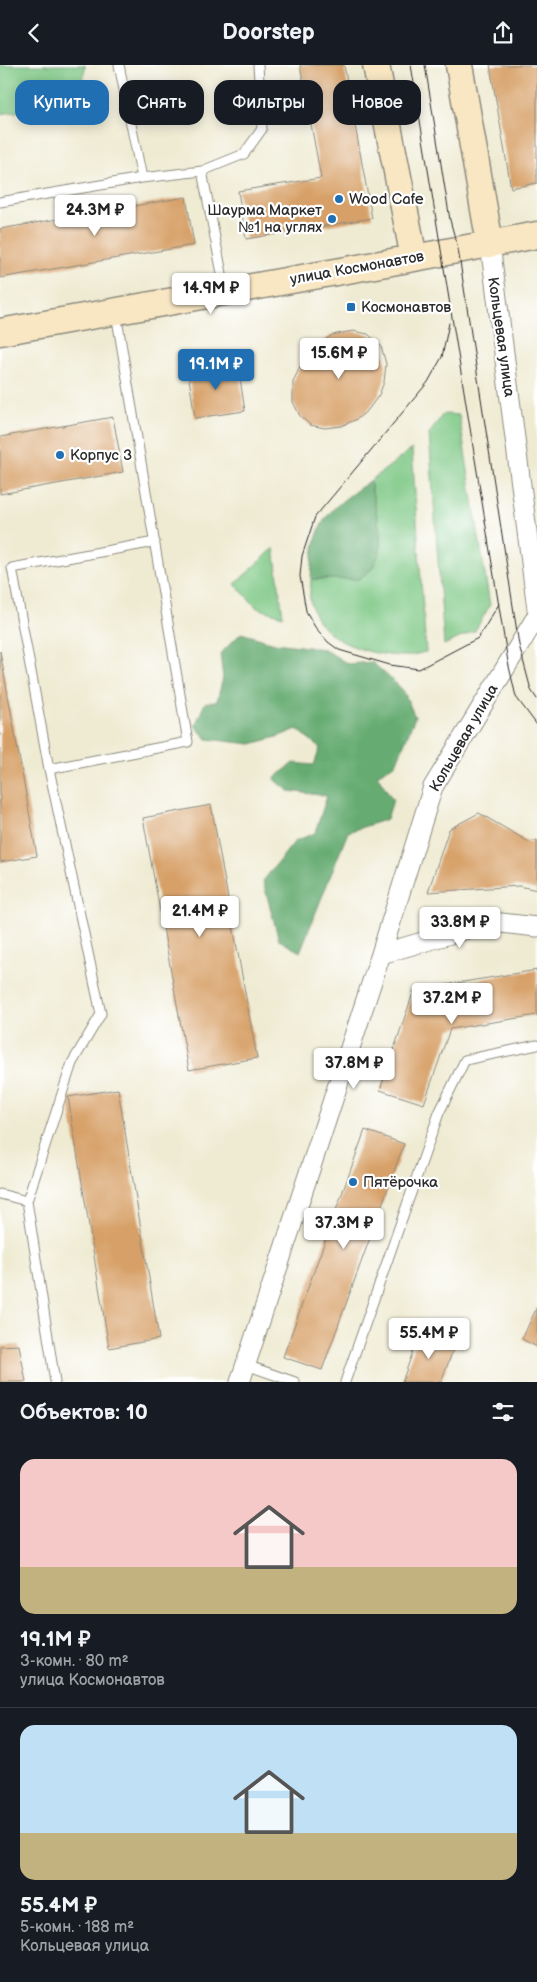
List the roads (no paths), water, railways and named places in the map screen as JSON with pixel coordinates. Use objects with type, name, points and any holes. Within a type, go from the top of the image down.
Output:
[{"type":"main road","points":[[376,65],[414,259]]},
{"type":"main road","name":"Кольцевая улица","points":[[460,65],[490,244]]},
{"type":"main road","name":"улица Космонавтов","points":[[0,332],[414,259],[537,235]]},
{"type":"street","name":"Кольцевая улица","points":[[490,244],[537,609]]},
{"type":"street","name":"Кольцевая улица","points":[[244,1374],[381,954],[433,787],[537,616]]},
{"type":"street","points":[[381,954],[492,922],[537,927]]},
{"type":"lane","points":[[119,65],[142,178]]},
{"type":"lane","points":[[0,202],[142,178],[202,171],[244,154],[262,129],[258,65]]},
{"type":"lane","points":[[202,171],[225,291]]},
{"type":"lane","points":[[49,769],[188,743],[116,311]]},
{"type":"lane","points":[[55,1382],[27,1201],[72,1063],[101,1014],[49,769],[12,569],[155,542]]},
{"type":"lane","points":[[345,1382],[439,1113],[464,1059],[537,1045]]},
{"type":"lane","points":[[0,1194],[27,1201]]},
{"type":"lane","points":[[244,1374],[295,1382]]},
{"type":"tram line","points":[[411,65],[508,662],[516,697],[537,725]]},
{"type":"tram line","points":[[425,65],[450,220],[458,249],[519,645],[531,690],[537,699]]},
{"type":"tram line","points":[[449,323],[442,357],[428,382],[315,517],[302,556],[300,576],[306,611],[315,627],[328,642],[339,650],[390,665],[419,669],[478,638],[499,604]]},
{"type":"place","name":"Wood Cafe","points":[[339,199]]},
{"type":"place","name":"Шаурма Маркет №1 на углях","points":[[332,219]]},
{"type":"place","name":"Космонавтов","points":[[351,307]]},
{"type":"place","name":"Корпус 3","points":[[60,455]]},
{"type":"place","name":"Пятёрочка","points":[[353,1182]]}]
